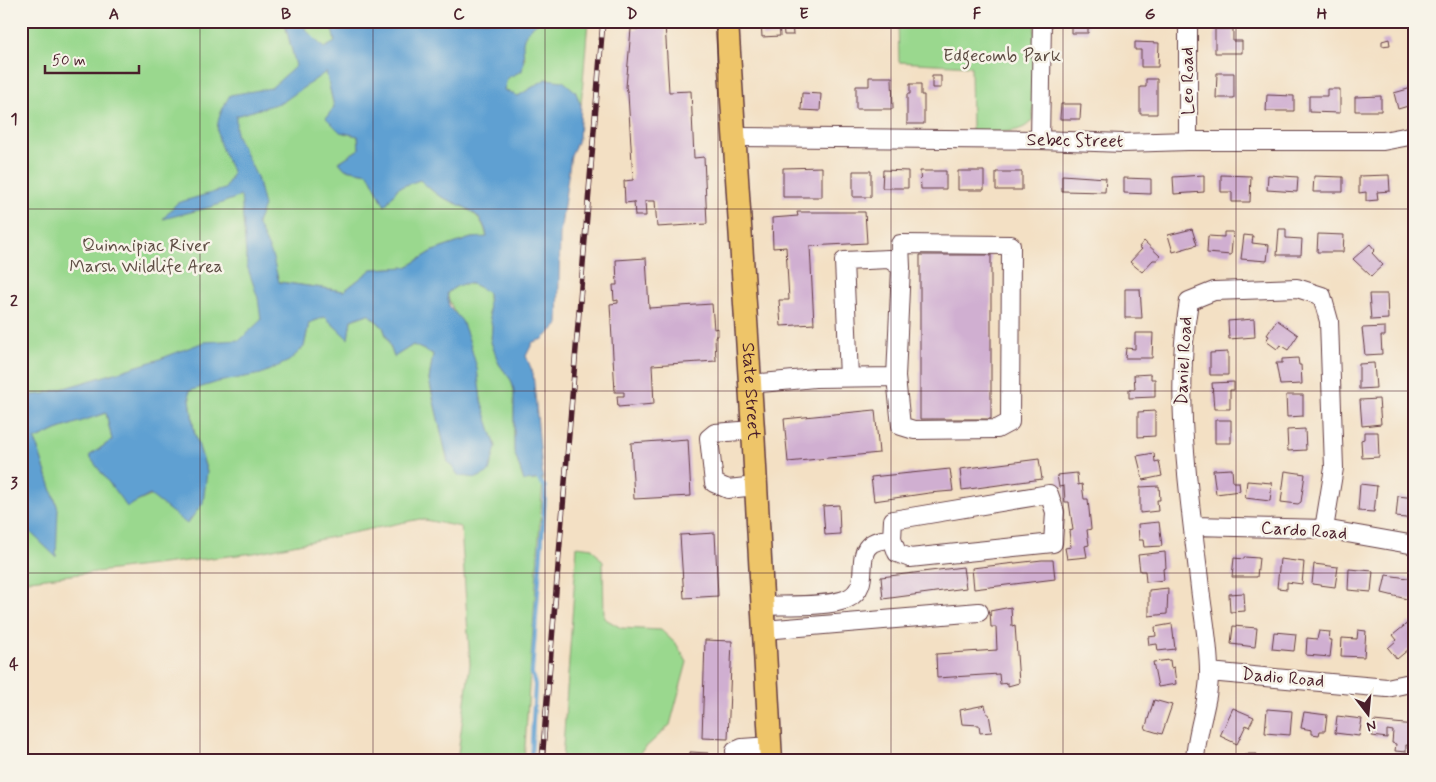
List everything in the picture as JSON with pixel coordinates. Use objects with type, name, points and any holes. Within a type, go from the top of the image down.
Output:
[{"type":"main road","name":"State Street","points":[[727,21],[753,430],[770,754]]},
{"type":"street","points":[[1040,140],[1042,21]]},
{"type":"street","name":"Leo Road","points":[[1188,21],[1188,141]]},
{"type":"street","name":"Sebec Street","points":[[735,137],[1040,140],[1123,143],[1383,141],[1415,135]]},
{"type":"street","points":[[900,244],[1011,245],[1010,422],[997,430],[914,430],[900,426],[896,377],[901,267],[900,244]]},
{"type":"street","points":[[848,377],[844,260],[889,259],[901,267]]},
{"type":"street","name":"Daniel Road","points":[[1195,761],[1195,747],[1210,672],[1184,455],[1181,404],[1183,334],[1189,301],[1214,291],[1297,288],[1322,296],[1329,321],[1334,468],[1324,529]]},
{"type":"street","points":[[750,384],[816,378],[896,377]]},
{"type":"street","points":[[753,430],[715,433],[709,438],[714,483],[728,489],[756,486]]},
{"type":"street","points":[[1049,494],[1055,512],[1053,543],[910,558],[897,553],[892,539],[893,520],[1049,494]]},
{"type":"street","name":"Cardo Road","points":[[1192,526],[1324,529],[1415,545]]},
{"type":"street","points":[[762,606],[834,602],[848,598],[860,587],[864,553],[869,545],[877,540],[892,539]]},
{"type":"street","points":[[764,630],[979,612]]},
{"type":"street","name":"Dadio Road","points":[[1210,672],[1387,688],[1415,682]]},
{"type":"street","points":[[734,751],[742,748],[770,754]]},
{"type":"green space","name":"Quinnipiac River Marsh Wildlife Area","points":[[21,21],[487,21],[329,85],[340,132],[358,136],[359,149],[339,162],[345,169],[368,173],[385,206],[398,188],[420,179],[438,195],[462,206],[475,215],[484,228],[487,238],[471,238],[433,251],[407,267],[372,269],[344,291],[280,282],[295,345],[21,424]]},
{"type":"green space","points":[[539,21],[588,21],[581,105],[575,91],[546,79],[518,96],[504,90],[507,78],[525,58],[522,45],[524,36]]},
{"type":"green space","name":"Edgecomb Park","points":[[898,21],[1035,21],[1033,118],[1029,124],[1006,132],[972,131],[971,66],[899,62]]},
{"type":"green space","points":[[459,284],[474,284],[488,293],[489,314],[492,326],[491,342],[499,364],[511,380],[514,390],[514,451],[524,481],[543,479],[524,761],[457,761],[470,664],[461,527],[420,519],[254,553],[21,581],[21,499],[24,526],[58,509],[35,440],[56,430],[106,412],[112,440],[89,456],[127,506],[207,472],[194,431],[189,391],[304,347],[309,323],[325,317],[348,338],[351,320],[368,314],[383,327],[394,357],[413,345],[433,354],[429,380],[448,462],[496,447],[482,405],[474,361],[466,332],[451,305],[447,293]]},
{"type":"green space","points":[[577,546],[592,548],[603,562],[604,618],[621,628],[661,630],[677,645],[687,662],[670,725],[631,761],[562,761]]},
{"type":"water","points":[[284,21],[306,21],[305,29],[324,48],[335,42],[330,21],[539,21],[526,34],[524,39],[522,71],[507,78],[504,90],[518,96],[546,79],[563,81],[575,91],[581,105],[579,138],[571,155],[560,234],[558,325],[543,339],[533,342],[526,356],[533,373],[543,479],[524,481],[514,451],[514,390],[511,380],[499,364],[491,342],[492,326],[489,314],[488,293],[472,284],[463,284],[447,293],[449,306],[462,321],[468,337],[477,368],[481,400],[496,447],[489,472],[477,478],[459,476],[448,462],[429,380],[433,354],[413,345],[394,357],[383,327],[368,314],[351,320],[348,339],[325,317],[309,323],[304,347],[289,361],[261,374],[218,382],[189,391],[194,431],[207,472],[203,503],[187,524],[150,495],[127,507],[89,456],[112,440],[106,413],[56,430],[35,440],[58,509],[56,557],[24,526],[21,499],[21,396],[43,394],[85,382],[157,360],[204,342],[240,340],[261,320],[258,298],[247,266],[241,196],[211,207],[163,219],[177,203],[225,189],[233,173],[219,142],[218,126],[219,117],[230,95],[271,88],[296,66]],"holes":[[[326,72],[334,107],[326,118],[340,132],[358,136],[359,149],[339,162],[345,169],[368,173],[385,206],[398,188],[420,180],[438,195],[476,215],[481,220],[487,237],[471,238],[433,251],[407,267],[372,269],[344,291],[279,282],[272,255],[257,223],[264,206],[257,177],[236,134],[236,116],[283,102]]]},
{"type":"building","points":[[761,21],[779,21],[780,36],[762,37]]},
{"type":"building","points":[[1071,21],[1095,21],[1095,24],[1088,24],[1088,33],[1071,33]]},
{"type":"building","points":[[665,23],[669,92],[691,91],[694,158],[704,157],[707,224],[657,227],[655,201],[645,201],[646,216],[635,216],[634,202],[625,203],[624,181],[633,180],[626,87],[631,29],[638,29],[637,25]]},
{"type":"building","points":[[792,23],[793,35],[784,35],[783,24]]},
{"type":"building","points":[[1215,29],[1233,29],[1233,41],[1242,41],[1242,53],[1215,53]]},
{"type":"building","points":[[1389,39],[1390,45],[1382,46],[1382,41]]},
{"type":"building","points":[[1135,42],[1159,43],[1158,67],[1141,67],[1141,50],[1135,50]]},
{"type":"building","points":[[1217,73],[1234,73],[1234,98],[1216,98]]},
{"type":"building","points":[[932,76],[941,76],[941,88],[932,88]]},
{"type":"building","points":[[869,77],[892,77],[893,109],[856,109],[856,86],[869,86]]},
{"type":"building","points":[[1146,79],[1157,79],[1157,114],[1140,114],[1140,87],[1146,87]]},
{"type":"building","points":[[910,84],[921,84],[921,95],[924,95],[924,124],[907,124],[907,94],[910,94]]},
{"type":"building","points":[[1415,87],[1415,104],[1398,109],[1394,93]]},
{"type":"building","points":[[1327,89],[1340,89],[1340,113],[1309,112],[1309,96],[1327,96]]},
{"type":"building","points":[[802,93],[821,94],[820,111],[801,110]]},
{"type":"building","points":[[1267,95],[1294,96],[1294,111],[1266,111]]},
{"type":"building","points":[[1381,96],[1381,111],[1355,111],[1355,97]]},
{"type":"building","points":[[1061,104],[1081,104],[1080,119],[1060,119]]},
{"type":"building","points":[[822,167],[822,197],[783,197],[783,168]]},
{"type":"building","points":[[883,170],[908,171],[908,188],[882,188]]},
{"type":"building","points":[[853,171],[871,171],[871,197],[853,197]]},
{"type":"building","points":[[920,171],[946,171],[946,189],[921,189]]},
{"type":"building","points":[[958,171],[984,171],[984,190],[958,190]]},
{"type":"building","points":[[996,172],[1022,172],[1022,190],[996,190]]},
{"type":"building","points":[[1062,175],[1106,178],[1105,192],[1062,191]]},
{"type":"building","points":[[1204,175],[1204,192],[1174,194],[1173,177]]},
{"type":"building","points":[[1221,175],[1251,176],[1250,202],[1232,202],[1232,192],[1221,192]]},
{"type":"building","points":[[1268,175],[1298,177],[1297,192],[1267,190]]},
{"type":"building","points":[[1389,175],[1390,191],[1377,192],[1378,200],[1366,201],[1366,192],[1359,193],[1359,176]]},
{"type":"building","points":[[1314,176],[1343,177],[1343,192],[1313,192]]},
{"type":"building","points":[[1124,178],[1151,179],[1151,194],[1124,193]]},
{"type":"building","points":[[797,212],[865,212],[867,243],[810,246],[814,324],[781,326],[779,300],[789,300],[786,247],[773,248],[772,218],[798,216]]},
{"type":"building","points":[[1192,229],[1197,245],[1173,252],[1168,235]]},
{"type":"building","points":[[1279,229],[1286,229],[1286,238],[1302,239],[1301,255],[1277,255]]},
{"type":"building","points":[[1224,232],[1233,232],[1231,255],[1207,253],[1208,236],[1224,237]]},
{"type":"building","points":[[1318,234],[1344,235],[1343,252],[1317,252]]},
{"type":"building","points":[[1244,235],[1253,236],[1252,243],[1269,245],[1267,261],[1241,259]]},
{"type":"building","points":[[1144,241],[1160,256],[1157,260],[1153,260],[1142,272],[1130,262],[1142,249],[1139,247]]},
{"type":"building","points":[[1370,244],[1375,250],[1372,253],[1383,265],[1371,276],[1353,259]]},
{"type":"building","points":[[920,255],[991,255],[991,419],[920,419]]},
{"type":"building","points":[[646,258],[649,308],[712,304],[714,329],[718,328],[718,336],[715,336],[716,361],[652,365],[654,404],[618,407],[617,396],[624,396],[624,392],[615,392],[610,304],[618,303],[618,300],[614,301],[613,285],[617,285],[616,260]]},
{"type":"building","points":[[1125,289],[1140,289],[1142,318],[1125,318]]},
{"type":"building","points":[[1369,294],[1387,294],[1388,319],[1371,320]]},
{"type":"building","points":[[1254,319],[1255,337],[1229,339],[1228,321]]},
{"type":"building","points":[[1277,320],[1298,335],[1288,350],[1280,345],[1277,349],[1266,341],[1269,336],[1267,335]]},
{"type":"building","points":[[1385,327],[1385,336],[1381,336],[1382,354],[1365,355],[1362,328]]},
{"type":"building","points":[[1135,333],[1153,333],[1152,358],[1125,358],[1126,348],[1135,349]]},
{"type":"building","points":[[1228,352],[1228,375],[1210,375],[1210,353]]},
{"type":"building","points":[[1298,358],[1299,365],[1301,365],[1302,384],[1280,385],[1276,363],[1282,363],[1282,359]]},
{"type":"building","points":[[1374,363],[1376,388],[1359,389],[1359,364]]},
{"type":"building","points":[[1151,374],[1151,379],[1155,379],[1155,397],[1129,398],[1129,389],[1135,389],[1134,375]]},
{"type":"building","points":[[1234,382],[1234,390],[1230,390],[1230,409],[1214,409],[1212,383]]},
{"type":"building","points":[[1286,395],[1303,395],[1303,416],[1287,417]]},
{"type":"building","points":[[1379,399],[1381,424],[1362,426],[1360,400]]},
{"type":"building","points":[[875,410],[879,453],[788,462],[784,419]]},
{"type":"building","points":[[1155,411],[1155,436],[1138,437],[1138,412]]},
{"type":"building","points":[[1215,420],[1231,420],[1231,443],[1215,443]]},
{"type":"building","points":[[1305,429],[1306,450],[1288,451],[1287,430]]},
{"type":"building","points":[[1364,432],[1378,432],[1379,457],[1362,458],[1361,440],[1364,439]]},
{"type":"building","points":[[688,439],[691,496],[634,499],[631,443]]},
{"type":"building","points":[[1154,453],[1155,462],[1159,461],[1162,476],[1143,480],[1137,456]]},
{"type":"building","points":[[1039,459],[1042,479],[962,490],[960,469]]},
{"type":"building","points":[[950,469],[953,491],[874,501],[871,477]]},
{"type":"building","points":[[1232,469],[1233,482],[1239,482],[1240,491],[1216,494],[1213,470]]},
{"type":"building","points":[[1285,471],[1305,474],[1301,502],[1298,504],[1281,502]]},
{"type":"building","points":[[1077,473],[1078,485],[1082,484],[1084,499],[1088,499],[1091,529],[1087,530],[1089,545],[1085,546],[1087,557],[1067,559],[1065,548],[1071,547],[1069,531],[1073,530],[1069,502],[1065,502],[1064,486],[1059,487],[1057,475]]},
{"type":"building","points":[[1247,481],[1272,483],[1270,501],[1245,498]]},
{"type":"building","points":[[1360,484],[1377,486],[1374,512],[1358,511]]},
{"type":"building","points":[[1159,486],[1160,500],[1157,500],[1158,511],[1140,513],[1140,487]]},
{"type":"building","points":[[1398,496],[1415,498],[1415,519],[1396,517]]},
{"type":"building","points":[[839,505],[840,534],[825,535],[823,506]]},
{"type":"building","points":[[1159,522],[1162,546],[1144,547],[1143,540],[1139,540],[1138,524]]},
{"type":"building","points":[[715,533],[718,596],[684,598],[680,535]]},
{"type":"building","points":[[1165,552],[1166,568],[1163,569],[1164,580],[1146,582],[1145,571],[1140,571],[1138,555]]},
{"type":"building","points":[[1244,557],[1259,558],[1257,577],[1232,577],[1234,558],[1244,559]]},
{"type":"building","points":[[1280,559],[1304,562],[1302,584],[1287,582],[1287,589],[1277,588]]},
{"type":"building","points":[[1053,560],[1055,579],[974,589],[972,568]]},
{"type":"building","points":[[1314,564],[1338,567],[1335,587],[1312,584]]},
{"type":"building","points":[[963,567],[966,588],[883,599],[881,577]]},
{"type":"building","points":[[1349,569],[1373,571],[1371,592],[1348,590]]},
{"type":"building","points":[[1386,575],[1415,579],[1415,601],[1382,593]]},
{"type":"building","points":[[1168,588],[1167,614],[1149,616],[1149,590]]},
{"type":"building","points":[[1244,593],[1245,611],[1230,612],[1229,594]]},
{"type":"building","points":[[1011,607],[1012,626],[1015,625],[1019,683],[1008,686],[1008,683],[1000,684],[999,674],[937,678],[936,654],[997,650],[996,627],[991,627],[990,611]]},
{"type":"building","points":[[1409,622],[1415,629],[1415,644],[1397,659],[1388,648],[1397,640],[1393,635]]},
{"type":"building","points":[[1172,624],[1175,649],[1158,651],[1157,644],[1149,645],[1148,637],[1156,636],[1155,627]]},
{"type":"building","points":[[1233,626],[1257,628],[1255,647],[1231,644]]},
{"type":"building","points":[[1358,630],[1366,631],[1364,657],[1341,656],[1342,638],[1357,639]]},
{"type":"building","points":[[1319,631],[1330,632],[1329,640],[1332,640],[1330,657],[1306,655],[1307,638],[1317,639]]},
{"type":"building","points":[[1274,632],[1296,634],[1294,651],[1272,649]]},
{"type":"building","points":[[705,640],[732,641],[728,739],[702,738]]},
{"type":"building","points":[[1170,660],[1171,668],[1174,667],[1176,684],[1158,687],[1153,662]]},
{"type":"building","points":[[1154,700],[1172,705],[1162,734],[1145,729]]},
{"type":"building","points":[[985,705],[987,714],[989,714],[992,732],[980,733],[979,725],[962,724],[960,710]]},
{"type":"building","points":[[1233,708],[1254,717],[1249,727],[1246,725],[1237,744],[1220,736]]},
{"type":"building","points":[[1267,709],[1292,711],[1290,735],[1265,733]]},
{"type":"building","points":[[1304,712],[1327,715],[1325,731],[1320,731],[1319,735],[1312,734],[1312,730],[1301,728]]},
{"type":"building","points":[[1337,716],[1362,719],[1359,736],[1335,733]]},
{"type":"building","points":[[1374,721],[1415,725],[1415,746],[1406,745],[1406,752],[1395,751],[1396,744],[1392,743],[1393,731],[1387,730],[1387,738],[1372,736]]},
{"type":"building","points":[[690,752],[708,753],[707,761],[690,761]]},
{"type":"building","points":[[1244,754],[1257,754],[1257,761],[1244,761]]},
{"type":"building","points":[[1148,758],[1163,758],[1163,761],[1148,761]]},
{"type":"waterway","points":[[531,761],[535,685],[532,673],[545,497],[545,487],[535,475]]},
{"type":"railway","points":[[542,761],[603,21]]}]
